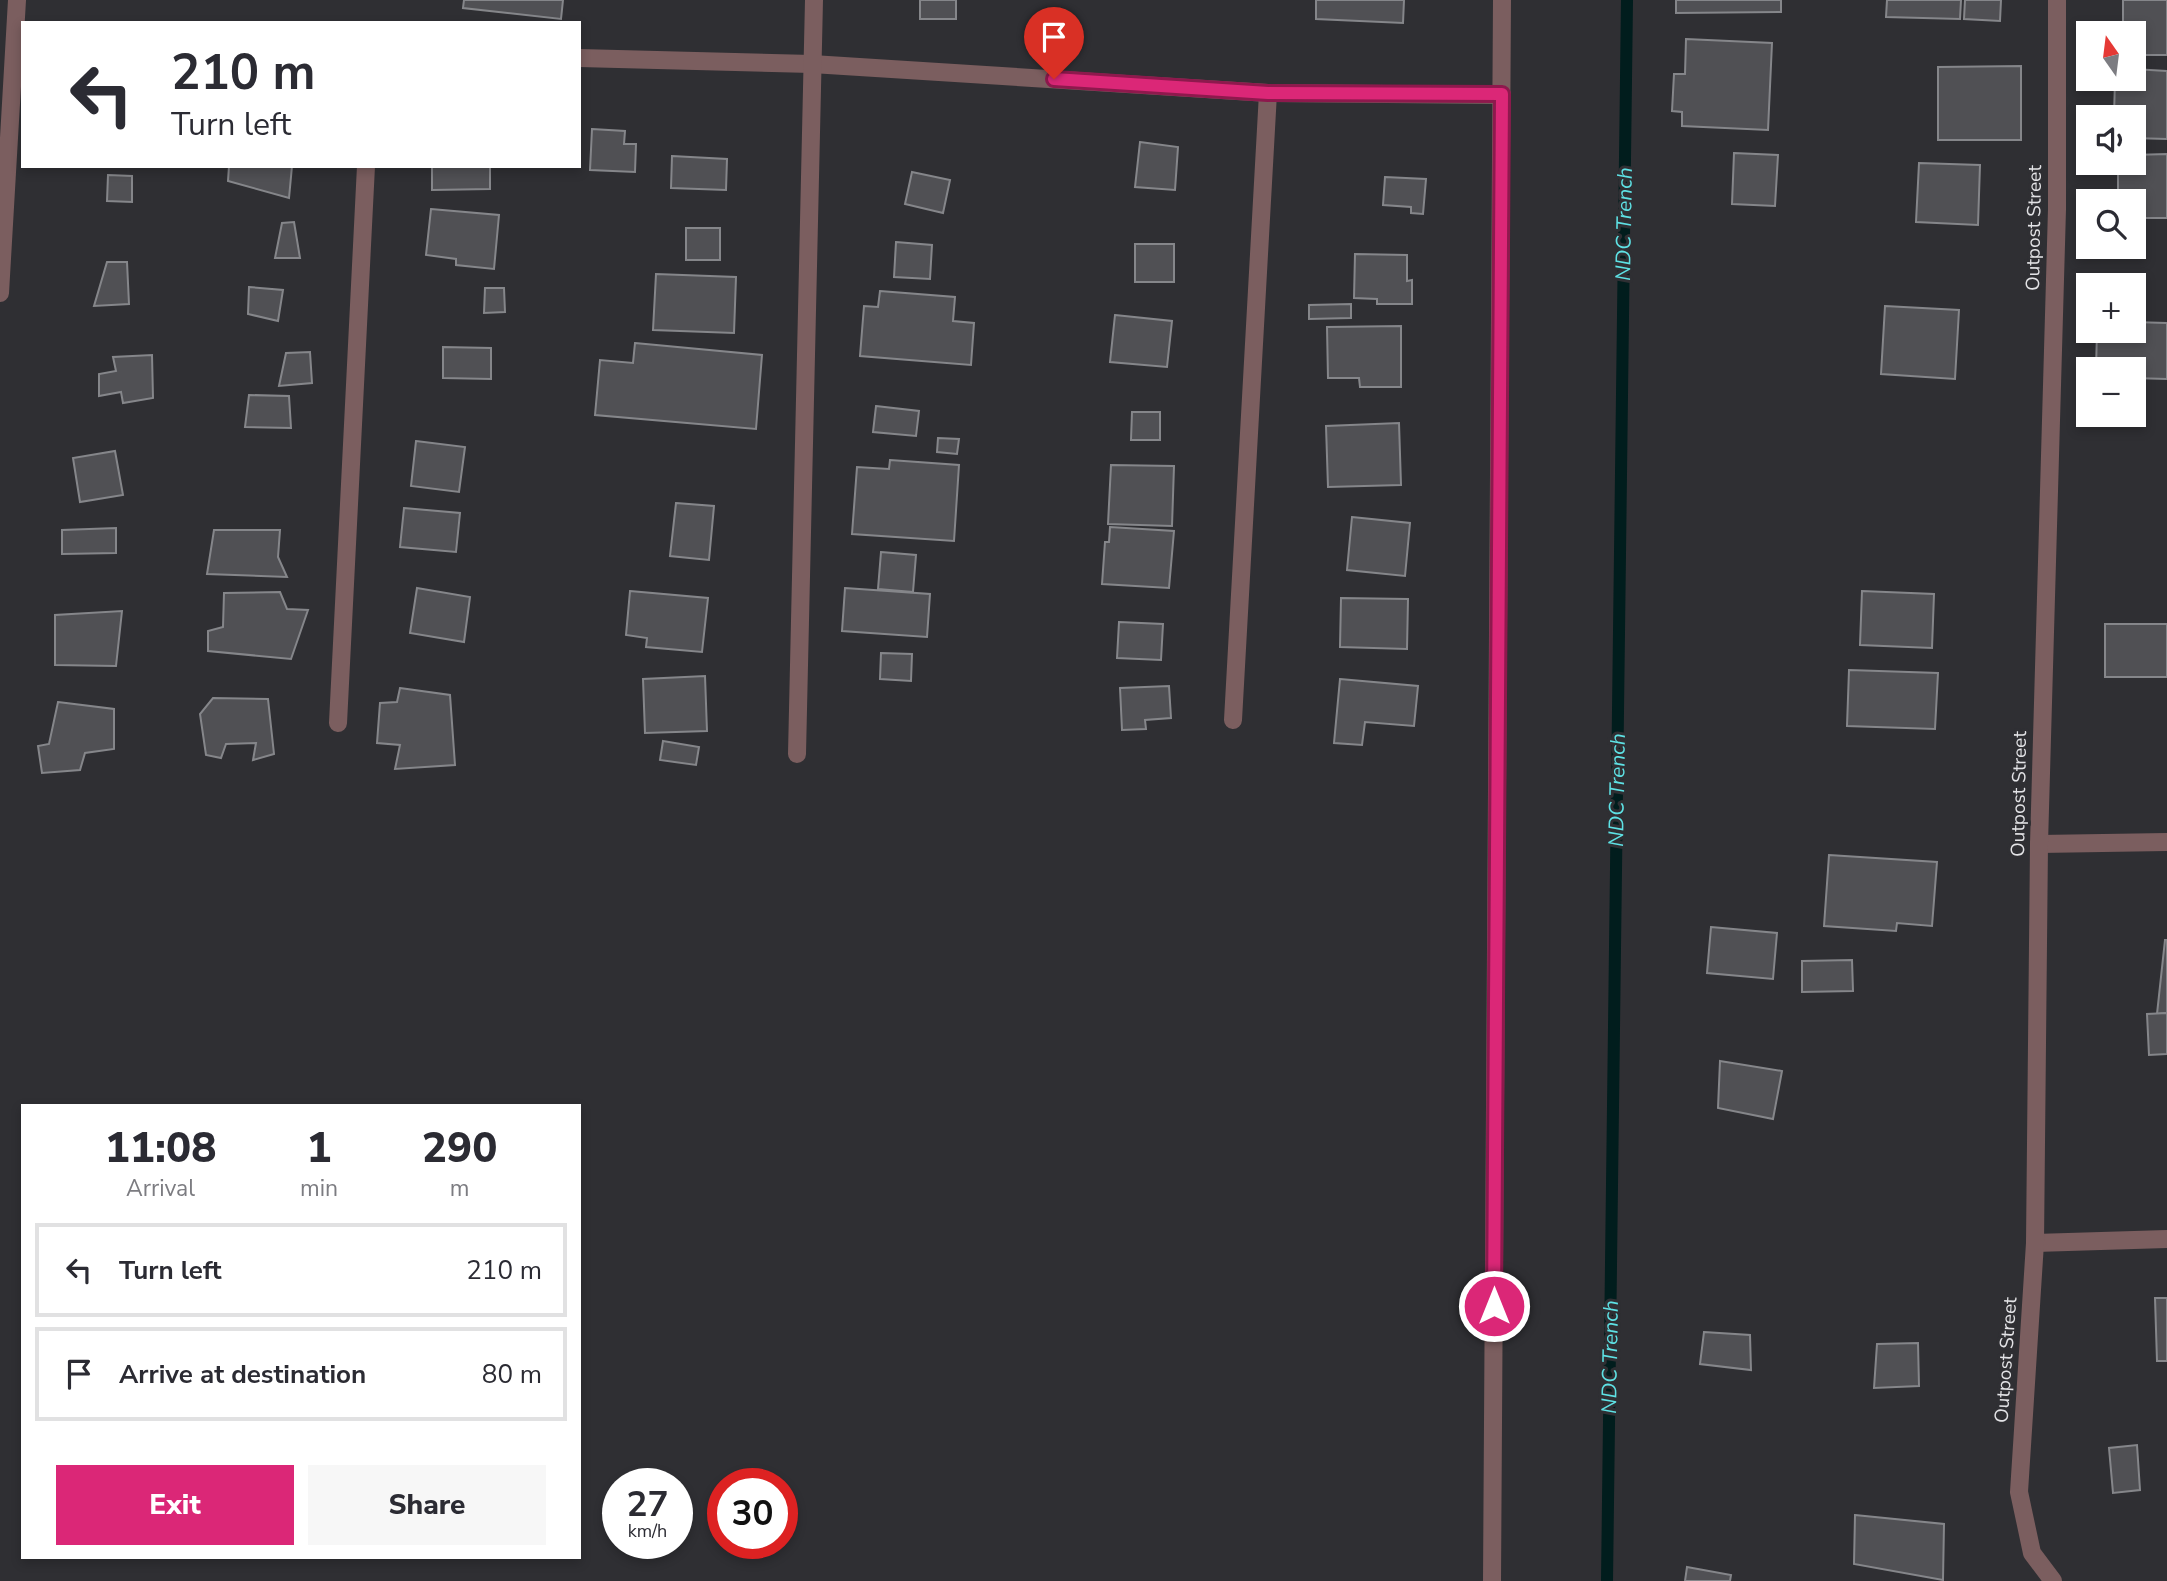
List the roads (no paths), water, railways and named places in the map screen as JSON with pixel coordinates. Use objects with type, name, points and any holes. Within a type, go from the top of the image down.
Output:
[{"type":"street","points":[[0,293],[13,31],[17,0]]},
{"type":"street","points":[[797,754],[814,0]]},
{"type":"street","points":[[1492,1581],[1502,0]]},
{"type":"street","name":"Outpost Street","points":[[2053,1581],[2032,1553],[2018,1492],[2035,1243],[2039,844],[2057,209],[2057,0]]},
{"type":"street","points":[[581,58],[812,64],[1268,93],[1502,94]]},
{"type":"street","points":[[1233,720],[1268,93]]},
{"type":"street","points":[[338,723],[366,168]]},
{"type":"street","points":[[2039,844],[2167,842]]},
{"type":"street","points":[[2035,1243],[2167,1239]]},
{"type":"waterway","name":"NDC Trench","points":[[1607,1581],[1627,0]]}]
